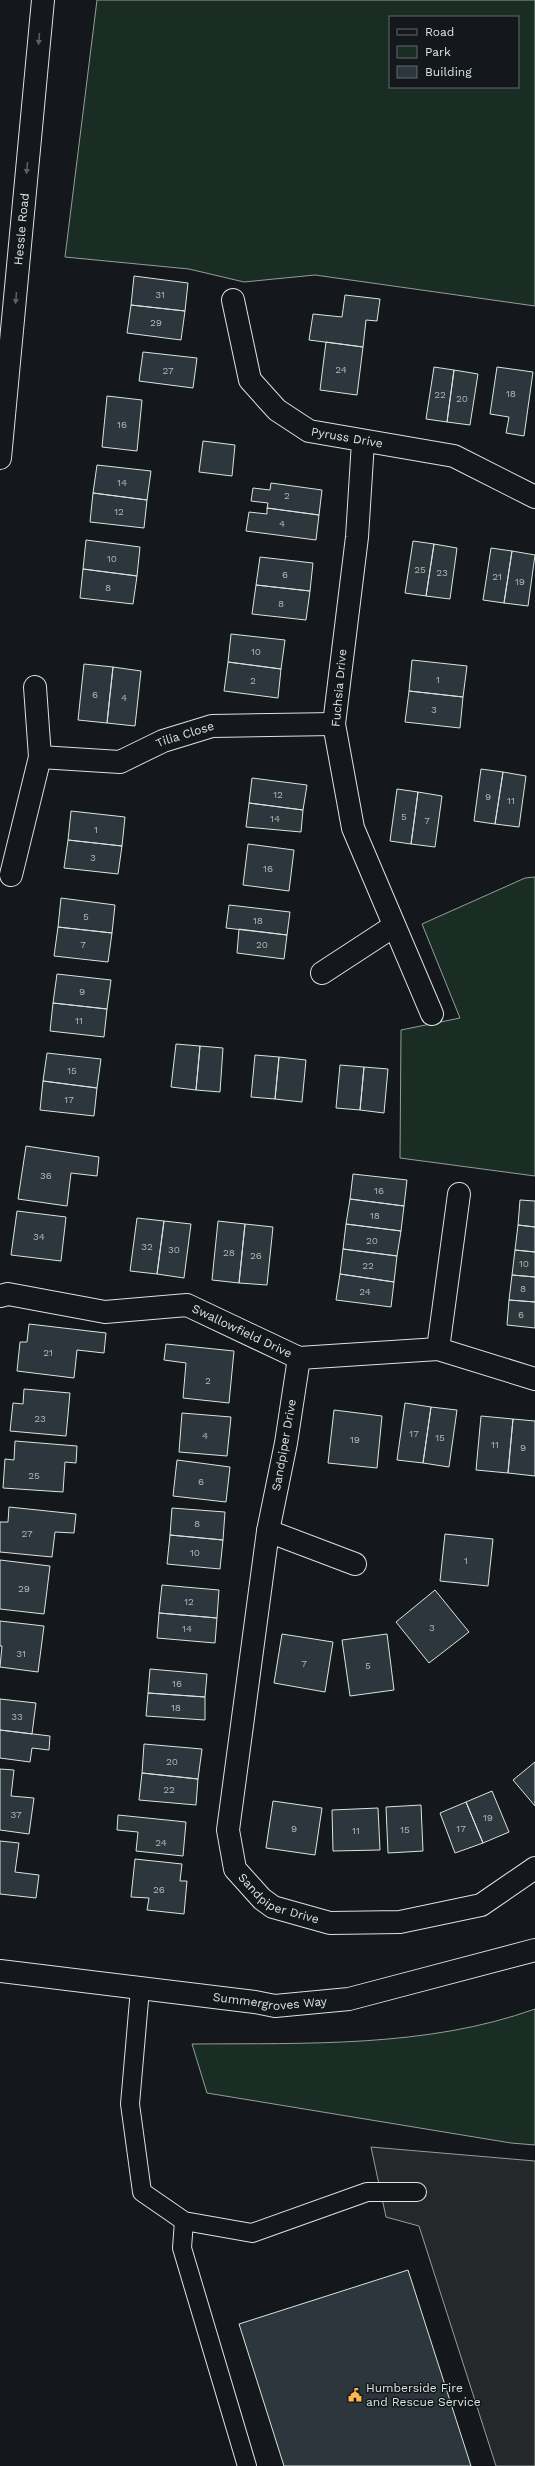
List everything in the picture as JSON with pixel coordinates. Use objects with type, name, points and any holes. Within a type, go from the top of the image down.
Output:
[{"type":"street","name":"Hessle Road","points":[[0,458],[43,0]]},
{"type":"street","name":"Pyruss Drive","points":[[233,300],[250,380],[277,410],[309,431],[363,442],[454,456],[535,497]]},
{"type":"street","name":"Fuchsia Drive","points":[[363,442],[357,537],[334,724],[353,828],[432,1014]]},
{"type":"street","points":[[11,875],[40,757],[35,687]]},
{"type":"street","name":"Tilia Close","points":[[40,757],[120,762],[163,741],[212,726],[334,724]]},
{"type":"street","points":[[322,973],[394,926]]},
{"type":"street","points":[[438,1350],[459,1194]]},
{"type":"street","name":"Swallowfield Drive","points":[[0,1296],[8,1294],[105,1312],[187,1305],[299,1358],[438,1350],[535,1379]]},
{"type":"street","name":"Sandpiper Drive","points":[[299,1358],[286,1443],[268,1531],[228,1830],[235,1869],[262,1899],[273,1907],[330,1923],[400,1922],[481,1905],[535,1868]]},
{"type":"street","points":[[268,1531],[355,1564]]},
{"type":"street","name":"Summergroves Way","points":[[0,1971],[282,2006],[349,1999],[535,1950]]},
{"type":"lane","points":[[140,1989],[130,2104],[142,2192],[184,2221],[252,2233],[367,2192],[417,2192]]},
{"type":"lane","points":[[184,2221],[182,2248],[246,2466]]},
{"type":"green space","points":[[97,0],[535,0],[535,306],[315,275],[244,282],[189,269],[65,257]]},
{"type":"green space","points":[[535,877],[535,1176],[400,1158],[401,1030],[460,1018],[422,924],[525,878]]},
{"type":"green space","points":[[535,2009],[535,2145],[511,2143],[207,2093],[192,2044],[322,2043],[409,2037],[451,2031],[494,2022]]},
{"type":"shaded area","points":[[371,2147],[535,2161],[535,2466],[496,2466],[419,2226],[386,2217]]},
{"type":"building","points":[[134,276],[188,283],[185,311],[131,305]]},
{"type":"building","points":[[345,295],[380,299],[377,321],[366,320],[363,347],[309,340],[313,314],[342,317]]},
{"type":"building","points":[[131,305],[185,311],[181,340],[127,333]]},
{"type":"building","points":[[326,342],[363,347],[357,395],[320,390]]},
{"type":"building","points":[[143,352],[197,358],[193,388],[139,381]]},
{"type":"building","points":[[434,367],[454,370],[447,422],[426,419]]},
{"type":"building","points":[[497,367],[533,372],[524,436],[506,433],[509,417],[490,414]]},
{"type":"building","points":[[454,370],[478,374],[470,425],[447,422]]},
{"type":"building","points":[[107,396],[142,400],[137,451],[102,447]]},
{"type":"building","points":[[203,441],[235,445],[232,476],[199,472]]},
{"type":"building","points":[[97,465],[151,471],[147,500],[93,493]]},
{"type":"building","points":[[271,483],[322,490],[319,515],[267,508],[268,503],[251,501],[253,488],[270,490]]},
{"type":"building","points":[[93,493],[147,500],[144,528],[90,522]]},
{"type":"building","points":[[267,508],[319,515],[316,540],[246,531],[249,512],[267,514]]},
{"type":"building","points":[[86,540],[140,547],[137,576],[83,569]]},
{"type":"building","points":[[413,541],[434,544],[426,596],[405,593]]},
{"type":"building","points":[[434,544],[457,548],[450,599],[426,596]]},
{"type":"building","points":[[491,548],[512,551],[504,603],[483,600]]},
{"type":"building","points":[[512,551],[535,555],[528,606],[504,603]]},
{"type":"building","points":[[260,557],[313,563],[310,591],[256,585]]},
{"type":"building","points":[[83,569],[137,576],[133,604],[80,598]]},
{"type":"building","points":[[256,585],[310,591],[306,620],[252,614]]},
{"type":"building","points":[[231,634],[285,640],[281,669],[228,662]]},
{"type":"building","points":[[412,660],[467,666],[463,697],[409,691]]},
{"type":"building","points":[[228,662],[281,669],[278,698],[224,691]]},
{"type":"building","points":[[84,664],[113,667],[107,723],[78,720]]},
{"type":"building","points":[[113,667],[141,671],[135,726],[107,723]]},
{"type":"building","points":[[409,691],[463,697],[460,728],[405,722]]},
{"type":"building","points":[[481,769],[503,772],[495,824],[474,821]]},
{"type":"building","points":[[503,772],[526,776],[519,827],[495,824]]},
{"type":"building","points":[[252,778],[307,785],[303,810],[249,803]]},
{"type":"building","points":[[397,789],[418,792],[411,844],[390,841]]},
{"type":"building","points":[[418,792],[442,796],[435,847],[411,844]]},
{"type":"building","points":[[249,803],[303,810],[301,832],[246,827]]},
{"type":"building","points":[[71,811],[125,817],[122,846],[68,840]]},
{"type":"building","points":[[68,840],[122,846],[118,874],[64,868]]},
{"type":"building","points":[[248,844],[294,850],[289,891],[243,885]]},
{"type":"building","points":[[61,898],[115,905],[112,933],[58,927]]},
{"type":"building","points":[[229,905],[290,912],[287,935],[226,928]]},
{"type":"building","points":[[58,927],[112,933],[108,962],[54,956]]},
{"type":"building","points":[[239,929],[287,935],[284,959],[237,953]]},
{"type":"building","points":[[57,974],[111,980],[107,1009],[53,1003]]},
{"type":"building","points":[[53,1003],[107,1009],[104,1037],[50,1031]]},
{"type":"building","points":[[176,1044],[200,1046],[196,1090],[171,1087]]},
{"type":"building","points":[[200,1046],[223,1048],[220,1092],[196,1090]]},
{"type":"building","points":[[47,1053],[101,1059],[97,1088],[43,1081]]},
{"type":"building","points":[[255,1055],[279,1057],[275,1099],[251,1097]]},
{"type":"building","points":[[279,1057],[306,1060],[302,1102],[275,1099]]},
{"type":"building","points":[[340,1065],[364,1067],[360,1110],[336,1108]]},
{"type":"building","points":[[364,1067],[388,1069],[384,1113],[360,1110]]},
{"type":"building","points":[[43,1081],[97,1088],[94,1116],[40,1110]]},
{"type":"building","points":[[26,1146],[99,1157],[97,1176],[71,1173],[67,1206],[18,1199]]},
{"type":"building","points":[[353,1174],[407,1180],[404,1206],[350,1199]]},
{"type":"building","points":[[350,1199],[404,1206],[401,1231],[346,1224]]},
{"type":"building","points":[[520,1200],[535,1201],[535,1227],[518,1225]]},
{"type":"building","points":[[17,1211],[66,1217],[61,1261],[11,1255]]},
{"type":"building","points":[[137,1218],[164,1221],[157,1274],[130,1271]]},
{"type":"building","points":[[164,1221],[191,1224],[184,1278],[157,1274]]},
{"type":"building","points":[[218,1221],[245,1224],[239,1283],[212,1280]]},
{"type":"building","points":[[245,1224],[273,1227],[267,1285],[239,1283]]},
{"type":"building","points":[[346,1224],[401,1231],[397,1256],[343,1249]]},
{"type":"building","points":[[518,1225],[535,1227],[535,1252],[515,1250]]},
{"type":"building","points":[[343,1249],[397,1256],[394,1282],[340,1274]]},
{"type":"building","points":[[515,1250],[535,1252],[535,1277],[512,1275]]},
{"type":"building","points":[[340,1274],[394,1282],[391,1307],[336,1300]]},
{"type":"building","points":[[512,1275],[535,1277],[535,1302],[509,1300]]},
{"type":"building","points":[[509,1300],[535,1302],[535,1328],[507,1325]]},
{"type":"building","points":[[29,1324],[106,1333],[104,1353],[77,1350],[74,1378],[17,1371],[20,1342],[27,1342]]},
{"type":"building","points":[[166,1344],[234,1351],[229,1403],[183,1398],[186,1363],[164,1360]]},
{"type":"building","points":[[24,1389],[70,1393],[66,1436],[10,1431],[13,1403],[23,1404]]},
{"type":"building","points":[[405,1403],[431,1407],[423,1463],[397,1460]]},
{"type":"building","points":[[431,1407],[457,1410],[449,1467],[423,1463]]},
{"type":"building","points":[[334,1410],[382,1416],[377,1468],[328,1463]]},
{"type":"building","points":[[182,1413],[231,1417],[227,1456],[179,1452]]},
{"type":"building","points":[[481,1416],[513,1419],[508,1473],[476,1470]]},
{"type":"building","points":[[513,1419],[535,1421],[535,1476],[508,1473]]},
{"type":"building","points":[[15,1441],[77,1446],[76,1463],[65,1462],[63,1492],[3,1488],[5,1459],[14,1460]]},
{"type":"building","points":[[177,1460],[230,1467],[226,1502],[173,1496]]},
{"type":"building","points":[[9,1507],[76,1514],[74,1533],[55,1532],[52,1557],[0,1552],[0,1522],[8,1522]]},
{"type":"building","points":[[172,1508],[225,1512],[223,1540],[170,1535]]},
{"type":"building","points":[[445,1534],[493,1539],[488,1586],[440,1581]]},
{"type":"building","points":[[170,1535],[223,1540],[220,1569],[167,1564]]},
{"type":"building","points":[[0,1560],[50,1566],[44,1614],[0,1609]]},
{"type":"building","points":[[162,1585],[219,1590],[217,1618],[159,1613]]},
{"type":"building","points":[[435,1590],[469,1632],[429,1663],[396,1622]]},
{"type":"building","points":[[159,1613],[217,1618],[215,1643],[157,1638]]},
{"type":"building","points":[[0,1621],[44,1626],[38,1672],[0,1667],[2,1646],[0,1646]]},
{"type":"building","points":[[282,1634],[333,1642],[325,1692],[274,1683]]},
{"type":"building","points":[[387,1634],[394,1690],[350,1696],[342,1640]]},
{"type":"building","points":[[150,1669],[207,1674],[205,1697],[148,1693]]},
{"type":"building","points":[[148,1693],[205,1697],[205,1720],[146,1716]]},
{"type":"building","points":[[0,1699],[36,1703],[32,1734],[0,1730]]},
{"type":"building","points":[[0,1730],[50,1736],[49,1750],[32,1748],[30,1762],[0,1758]]},
{"type":"building","points":[[144,1744],[202,1749],[198,1779],[142,1773]]},
{"type":"building","points":[[535,1762],[535,1806],[513,1780]]},
{"type":"building","points":[[0,1769],[14,1770],[11,1796],[34,1798],[29,1834],[0,1830]]},
{"type":"building","points":[[142,1773],[198,1779],[196,1805],[139,1800]]},
{"type":"building","points":[[492,1791],[509,1832],[483,1843],[466,1802]]},
{"type":"building","points":[[273,1801],[322,1808],[315,1855],[266,1848]]},
{"type":"building","points":[[466,1802],[483,1843],[455,1853],[440,1813]]},
{"type":"building","points":[[421,1805],[423,1851],[388,1853],[386,1807]]},
{"type":"building","points":[[378,1808],[380,1850],[333,1851],[332,1810]]},
{"type":"building","points":[[118,1815],[186,1822],[183,1856],[136,1851],[138,1832],[117,1830]]},
{"type":"building","points":[[0,1841],[19,1843],[15,1872],[39,1875],[36,1898],[0,1894]]},
{"type":"building","points":[[135,1859],[182,1864],[180,1881],[187,1881],[184,1914],[147,1910],[149,1898],[131,1897]]},
{"type":"building","name":"Humberside Fire and Rescue Service","points":[[408,2270],[471,2466],[284,2466],[239,2324]]},
{"type":"place","name":"Humberside Fire and Rescue Service","points":[[355,2395]]}]
